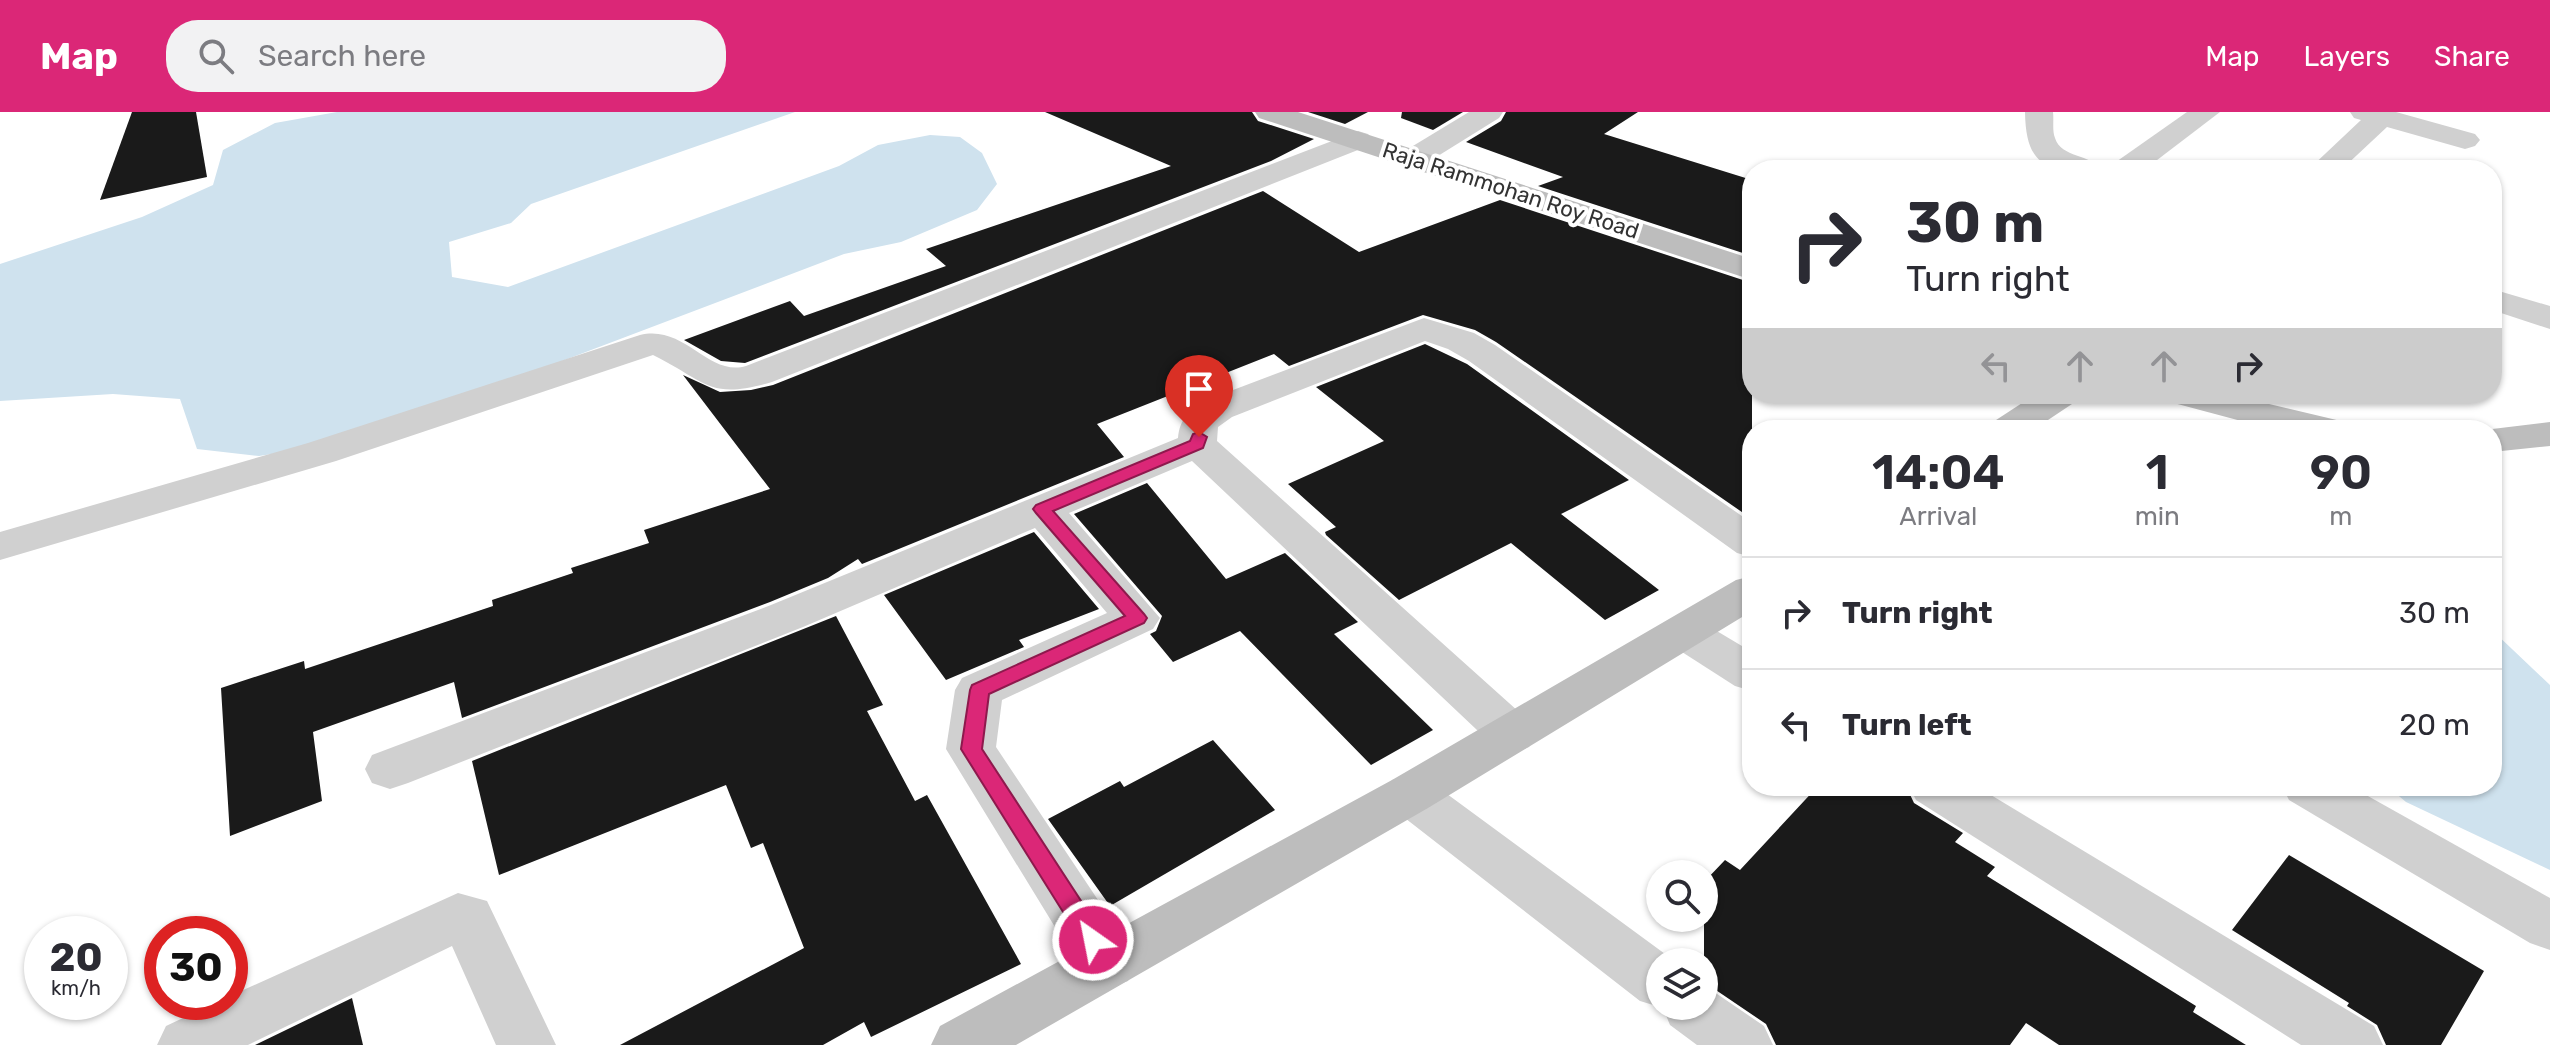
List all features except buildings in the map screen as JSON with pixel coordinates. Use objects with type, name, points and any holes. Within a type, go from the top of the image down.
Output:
[{"type":"main road","name":"Raja Rammohan Roy Road","points":[[1269,112],[1742,267]]},
{"type":"main road","points":[[2022,420],[2047,404]]},
{"type":"main road","points":[[2217,404],[2272,420]]},
{"type":"main road","points":[[2502,439],[2550,434]]},
{"type":"main road","points":[[961,1045],[1410,794],[1742,597]]},
{"type":"street","points":[[1414,158],[1489,112]]},
{"type":"street","points":[[2039,112],[2040,140],[2051,155],[2063,160]]},
{"type":"street","points":[[2138,160],[2206,112]]},
{"type":"street","points":[[2332,160],[2373,114],[2465,140]]},
{"type":"street","points":[[0,546],[322,452],[653,343],[668,346],[713,377],[734,380],[759,374],[1358,140]]},
{"type":"street","points":[[2502,302],[2550,318]]},
{"type":"street","points":[[1197,444],[1199,423],[1218,409],[1424,329],[1461,341],[1482,353],[1742,536]]},
{"type":"street","points":[[390,769],[787,616],[1197,444]]},
{"type":"street","points":[[1197,444],[1512,734]]},
{"type":"street","points":[[1042,509],[1137,618],[979,690],[971,749],[1108,963]]},
{"type":"street","points":[[1684,632],[1742,668]]},
{"type":"street","points":[[1410,794],[1646,972]]},
{"type":"street","points":[[1950,796],[2353,1045]]},
{"type":"street","points":[[2324,796],[2550,926]]},
{"type":"street","points":[[187,1045],[458,917],[467,918],[526,1045]]},
{"type":"street","points":[[1710,1020],[1743,1045]]},
{"type":"water","points":[[337,112],[795,112],[531,204],[511,223],[449,242],[452,277],[508,287],[839,166],[878,145],[930,135],[960,137],[982,153],[997,184],[977,210],[901,242],[844,254],[349,442],[259,456],[197,449],[180,399],[113,394],[0,401],[0,264],[142,217],[213,185],[223,150],[275,123]]},
{"type":"water","points":[[2502,639],[2550,685],[2550,870],[2399,796],[2502,796]]},
{"type":"route","points":[[1093,940],[971,749],[979,690],[1137,618],[1042,509],[1197,444],[1199,437]]}]
